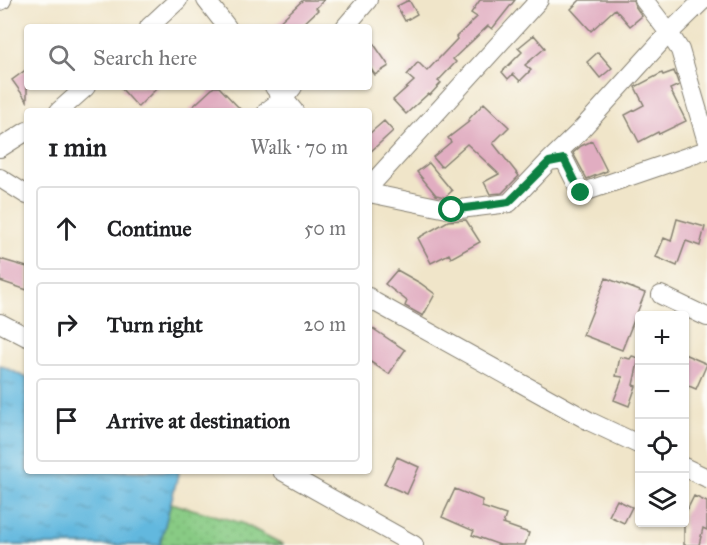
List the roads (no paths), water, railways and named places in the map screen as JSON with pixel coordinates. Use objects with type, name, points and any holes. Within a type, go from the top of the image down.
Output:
[{"type":"street","points":[[152,24],[178,0]]},
{"type":"street","points":[[206,0],[225,24]]},
{"type":"street","points":[[348,24],[368,0]]},
{"type":"street","points":[[372,184],[539,0]]},
{"type":"street","points":[[644,0],[680,50],[707,142]]},
{"type":"street","points":[[372,194],[452,210],[509,202],[579,132],[669,33],[704,0]]},
{"type":"street","points":[[62,108],[83,90]]},
{"type":"street","points":[[271,108],[286,96]]},
{"type":"street","points":[[0,148],[24,133]]},
{"type":"street","points":[[549,162],[564,159],[581,193],[707,150]]},
{"type":"street","points":[[0,178],[24,193]]},
{"type":"street","points":[[661,295],[707,317]]},
{"type":"street","points":[[372,300],[591,422],[635,443]]},
{"type":"street","points":[[0,323],[24,335]]},
{"type":"street","points":[[689,469],[707,478]]},
{"type":"street","points":[[287,474],[414,545]]},
{"type":"water","points":[[0,365],[24,377],[24,474],[178,474],[160,545],[0,545]]}]
